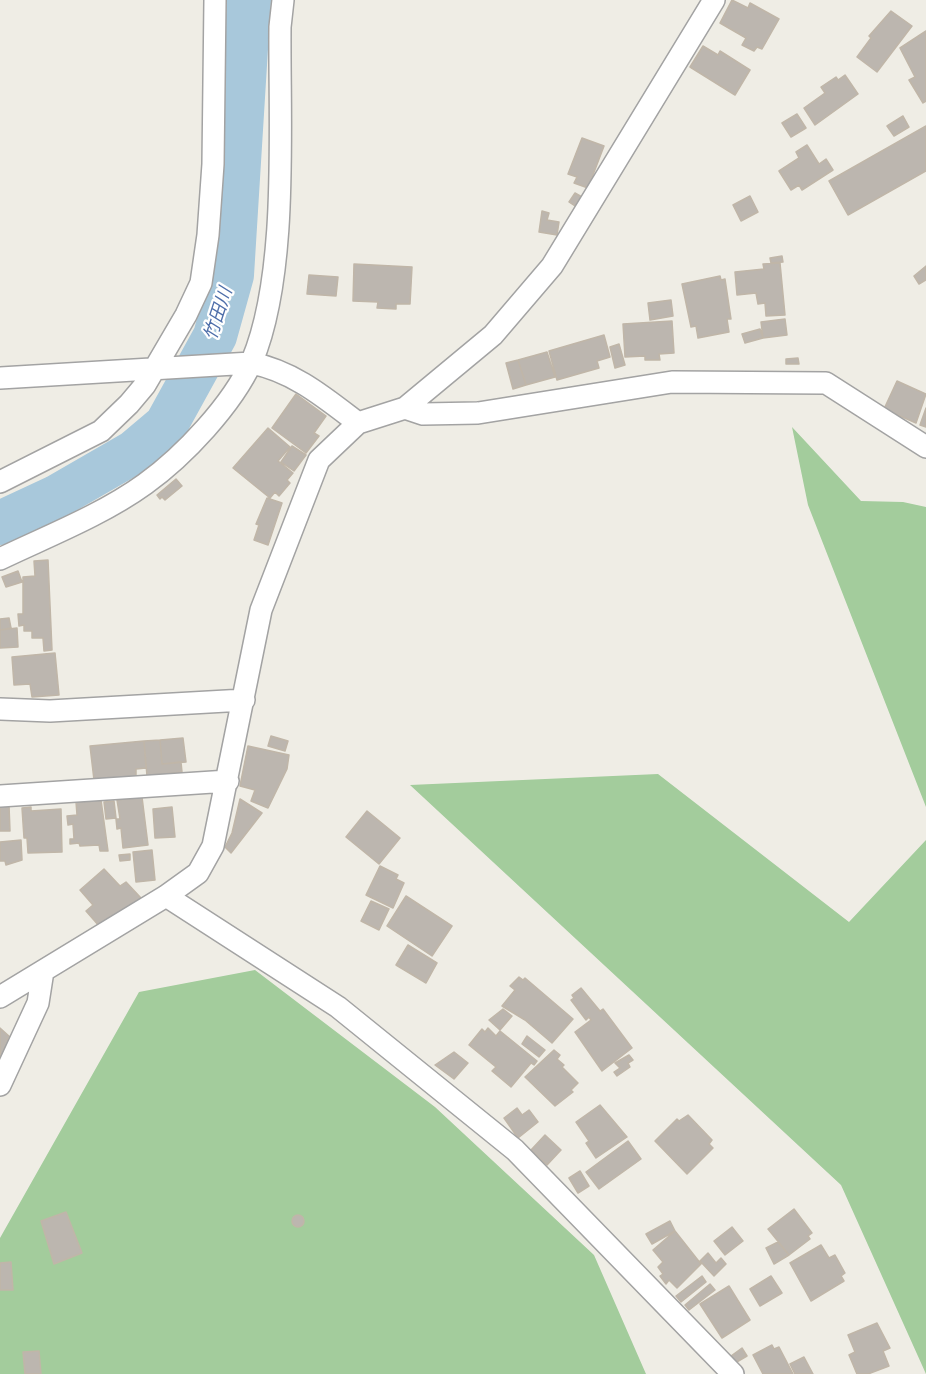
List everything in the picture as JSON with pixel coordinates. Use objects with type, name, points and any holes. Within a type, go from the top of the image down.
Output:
[{"type":"street","points":[[0,482],[101,431],[129,404],[162,368],[201,283],[207,244],[213,164],[215,0]]},
{"type":"street","points":[[0,559],[95,512],[145,484],[195,439],[220,410],[262,331],[272,277],[277,227],[280,27],[283,0]]},
{"type":"street","points":[[0,997],[166,896],[198,873],[213,846],[261,610],[319,460],[358,423],[405,408],[494,335],[552,266],[714,0]]},
{"type":"street","points":[[0,378],[245,363],[276,367],[294,377],[358,423]]},
{"type":"street","points":[[405,408],[423,414],[478,413],[672,382],[826,383],[926,447]]},
{"type":"street","points":[[0,709],[50,711],[244,700]]},
{"type":"street","points":[[0,796],[228,781]]},
{"type":"street","points":[[166,896],[338,1007],[515,1150],[733,1374]]},
{"type":"street","points":[[0,1085],[38,1003],[44,971]]},
{"type":"green space","points":[[792,427],[861,501],[903,502],[926,507],[926,807],[808,505]]},
{"type":"green space","points":[[658,774],[849,922],[926,840],[926,1374],[841,1185],[410,785]]},
{"type":"green space","points":[[255,970],[435,1107],[594,1255],[646,1374],[0,1374],[0,1238],[139,992]]},
{"type":"building","points":[[732,0],[748,8],[750,3],[779,19],[762,49],[757,47],[754,51],[742,45],[746,38],[720,23]]},
{"type":"building","points":[[891,11],[912,26],[877,72],[857,57],[871,38],[869,36]]},
{"type":"building","points":[[926,31],[926,101],[923,103],[909,80],[915,77],[900,48]]},
{"type":"building","points":[[703,46],[718,55],[720,51],[750,70],[735,95],[690,67]]},
{"type":"building","points":[[845,75],[858,94],[815,125],[804,108],[825,93],[821,87],[836,77],[838,80]]},
{"type":"building","points":[[797,114],[806,128],[791,137],[782,123]]},
{"type":"building","points":[[903,116],[909,127],[894,136],[887,126]]},
{"type":"building","points":[[926,126],[926,171],[848,215],[829,181]]},
{"type":"building","points":[[582,138],[604,146],[588,188],[574,183],[577,177],[568,174]]},
{"type":"building","points":[[807,145],[819,164],[826,159],[833,170],[802,190],[799,185],[791,190],[779,171],[799,158],[796,152]]},
{"type":"building","points":[[575,193],[582,197],[575,206],[569,202]]},
{"type":"building","points":[[750,196],[758,212],[741,221],[733,205]]},
{"type":"building","points":[[542,211],[549,213],[547,220],[559,222],[557,235],[539,232]]},
{"type":"building","points":[[782,256],[783,262],[771,263],[770,258]]},
{"type":"building","points":[[780,263],[785,315],[766,316],[765,303],[758,304],[756,293],[737,295],[735,272],[764,269],[763,264]]},
{"type":"building","points":[[354,264],[412,267],[410,304],[396,304],[396,309],[377,308],[378,302],[353,301]]},
{"type":"building","points":[[926,266],[926,280],[919,284],[914,276]]},
{"type":"building","points":[[309,275],[338,277],[336,296],[307,294]]},
{"type":"building","points":[[720,276],[721,280],[725,279],[731,319],[727,319],[729,332],[698,338],[696,326],[691,327],[682,284]]},
{"type":"building","points":[[671,300],[673,316],[650,320],[648,303]]},
{"type":"building","points":[[785,319],[787,335],[763,338],[761,322]]},
{"type":"building","points":[[672,321],[674,353],[659,354],[660,360],[645,360],[645,356],[625,357],[623,324]]},
{"type":"building","points":[[760,329],[763,338],[745,343],[742,334]]},
{"type":"building","points":[[604,335],[610,357],[597,361],[599,368],[557,380],[549,351]]},
{"type":"building","points":[[619,344],[625,365],[615,368],[610,347]]},
{"type":"building","points":[[547,352],[555,377],[526,385],[518,360]]},
{"type":"building","points":[[798,358],[799,364],[786,364],[786,359]]},
{"type":"building","points":[[518,360],[526,385],[513,389],[506,363]]},
{"type":"building","points":[[897,381],[926,394],[916,423],[884,409]]},
{"type":"building","points":[[296,394],[326,416],[314,433],[319,436],[306,453],[272,428]]},
{"type":"building","points":[[926,408],[926,427],[920,425]]},
{"type":"building","points":[[268,428],[290,447],[278,461],[293,473],[287,480],[290,483],[279,496],[275,492],[270,498],[233,468]]},
{"type":"building","points":[[292,446],[306,455],[294,471],[281,462]]},
{"type":"building","points":[[176,479],[182,486],[165,500],[162,497],[160,499],[157,495]]},
{"type":"building","points":[[267,498],[282,503],[268,545],[254,540],[259,525],[256,524]]},
{"type":"building","points":[[48,560],[52,650],[44,651],[43,638],[32,638],[32,631],[24,631],[24,625],[19,626],[18,614],[23,614],[23,577],[35,576],[34,561]]},
{"type":"building","points":[[18,571],[22,582],[6,587],[2,577]]},
{"type":"building","points":[[9,618],[11,628],[0,630],[0,619]]},
{"type":"building","points":[[17,628],[18,647],[0,648],[0,630]]},
{"type":"building","points":[[55,653],[59,695],[32,697],[30,684],[14,685],[12,657]]},
{"type":"building","points":[[271,736],[288,741],[285,751],[268,746]]},
{"type":"building","points":[[183,738],[186,762],[162,764],[160,740]]},
{"type":"building","points":[[160,740],[162,764],[181,762],[182,772],[147,776],[144,741]]},
{"type":"building","points":[[144,741],[146,768],[136,769],[136,776],[94,780],[90,746]]},
{"type":"building","points":[[248,746],[289,755],[287,769],[268,808],[251,801],[255,790],[240,786]]},
{"type":"building","points":[[142,797],[148,845],[123,848],[121,828],[117,829],[116,819],[120,819],[117,800]]},
{"type":"building","points":[[240,799],[262,813],[231,853],[225,847],[232,833]]},
{"type":"building","points":[[101,800],[108,851],[100,851],[99,845],[70,844],[70,839],[74,839],[73,824],[68,825],[67,816],[77,815],[76,802]]},
{"type":"building","points":[[114,801],[116,818],[106,819],[104,802]]},
{"type":"building","points":[[0,805],[9,805],[10,831],[0,831]]},
{"type":"building","points":[[31,807],[31,811],[61,809],[62,852],[28,853],[27,838],[24,838],[22,808]]},
{"type":"building","points":[[172,807],[175,837],[155,838],[153,809]]},
{"type":"building","points":[[367,811],[400,838],[379,864],[346,837]]},
{"type":"building","points":[[21,840],[22,860],[6,865],[5,861],[0,861],[0,842]]},
{"type":"building","points":[[152,850],[155,880],[136,882],[133,852]]},
{"type":"building","points":[[130,854],[130,860],[120,861],[119,855]]},
{"type":"building","points":[[380,866],[398,875],[396,879],[404,883],[393,908],[366,895]]},
{"type":"building","points":[[104,869],[120,886],[126,882],[141,898],[100,927],[86,911],[93,905],[80,890]]},
{"type":"building","points":[[406,896],[452,926],[432,956],[387,926]]},
{"type":"building","points":[[371,901],[389,909],[379,930],[361,921]]},
{"type":"building","points":[[408,945],[437,963],[426,983],[396,965]]},
{"type":"building","points":[[519,977],[523,980],[525,978],[573,1019],[552,1043],[525,1020],[502,1006],[515,990],[510,986]]},
{"type":"building","points":[[581,988],[600,1011],[603,1009],[632,1048],[602,1071],[575,1032],[591,1020],[589,1017],[586,1020],[571,1000],[574,998],[572,995]]},
{"type":"building","points":[[503,1009],[512,1016],[500,1030],[489,1020]]},
{"type":"building","points":[[0,1028],[10,1037],[7,1039],[16,1049],[0,1063]]},
{"type":"building","points":[[488,1028],[496,1036],[500,1031],[537,1061],[534,1065],[531,1063],[511,1087],[492,1071],[496,1067],[469,1045],[482,1029],[485,1032]]},
{"type":"building","points":[[527,1036],[545,1050],[539,1057],[522,1044]]},
{"type":"building","points":[[554,1050],[560,1055],[557,1059],[564,1065],[562,1067],[578,1083],[571,1090],[573,1092],[555,1106],[525,1077]]},
{"type":"building","points":[[454,1052],[468,1063],[454,1079],[435,1065]]},
{"type":"building","points":[[629,1055],[633,1060],[628,1063],[630,1067],[617,1076],[614,1072],[620,1068],[615,1063]]},
{"type":"building","points":[[600,1105],[627,1137],[596,1158],[586,1143],[589,1141],[576,1122]]},
{"type":"building","points":[[517,1108],[522,1115],[529,1110],[538,1122],[518,1138],[504,1118]]},
{"type":"building","points":[[688,1115],[712,1140],[709,1144],[713,1148],[687,1174],[655,1141],[677,1119],[679,1121]]},
{"type":"building","points":[[545,1135],[561,1150],[547,1165],[531,1150]]},
{"type":"building","points":[[628,1141],[641,1159],[599,1189],[586,1172]]},
{"type":"building","points":[[580,1171],[589,1186],[578,1193],[569,1178]]},
{"type":"building","points":[[794,1209],[812,1233],[808,1236],[810,1239],[789,1255],[768,1229]]},
{"type":"building","points":[[66,1212],[82,1253],[54,1264],[41,1221]]},
{"type":"building","points":[[300,1215],[303,1216],[303,1226],[296,1227],[293,1226],[292,1219],[293,1216]]},
{"type":"building","points":[[670,1221],[675,1231],[652,1244],[646,1234]]},
{"type":"building","points":[[732,1227],[743,1241],[725,1255],[714,1241]]},
{"type":"building","points":[[675,1231],[701,1264],[677,1288],[669,1280],[666,1284],[660,1276],[663,1274],[658,1267],[663,1262],[653,1250]]},
{"type":"building","points":[[778,1242],[789,1255],[774,1264],[766,1248]]},
{"type":"building","points":[[821,1245],[829,1258],[835,1255],[845,1273],[841,1276],[844,1281],[811,1301],[790,1263]]},
{"type":"building","points":[[708,1253],[716,1263],[721,1258],[726,1264],[714,1276],[700,1261]]},
{"type":"building","points":[[11,1262],[13,1290],[0,1290],[0,1263]]},
{"type":"building","points":[[702,1276],[706,1282],[681,1302],[676,1296]]},
{"type":"building","points":[[771,1276],[782,1293],[760,1306],[750,1289]]},
{"type":"building","points":[[710,1284],[715,1290],[689,1310],[685,1305]]},
{"type":"building","points":[[729,1286],[750,1320],[722,1338],[700,1304]]},
{"type":"building","points":[[877,1323],[890,1348],[883,1351],[889,1366],[868,1374],[857,1374],[849,1355],[855,1352],[848,1335]]},
{"type":"building","points":[[772,1345],[774,1349],[779,1347],[793,1374],[763,1374],[753,1355]]},
{"type":"building","points":[[742,1348],[747,1356],[735,1363],[731,1356]]},
{"type":"building","points":[[39,1351],[41,1374],[25,1374],[23,1352]]},
{"type":"building","points":[[804,1357],[813,1374],[795,1374],[790,1364]]},
{"type":"waterway","name":"竹田川","points":[[0,523],[56,497],[134,452],[166,425],[215,336],[232,275],[249,0]]}]
